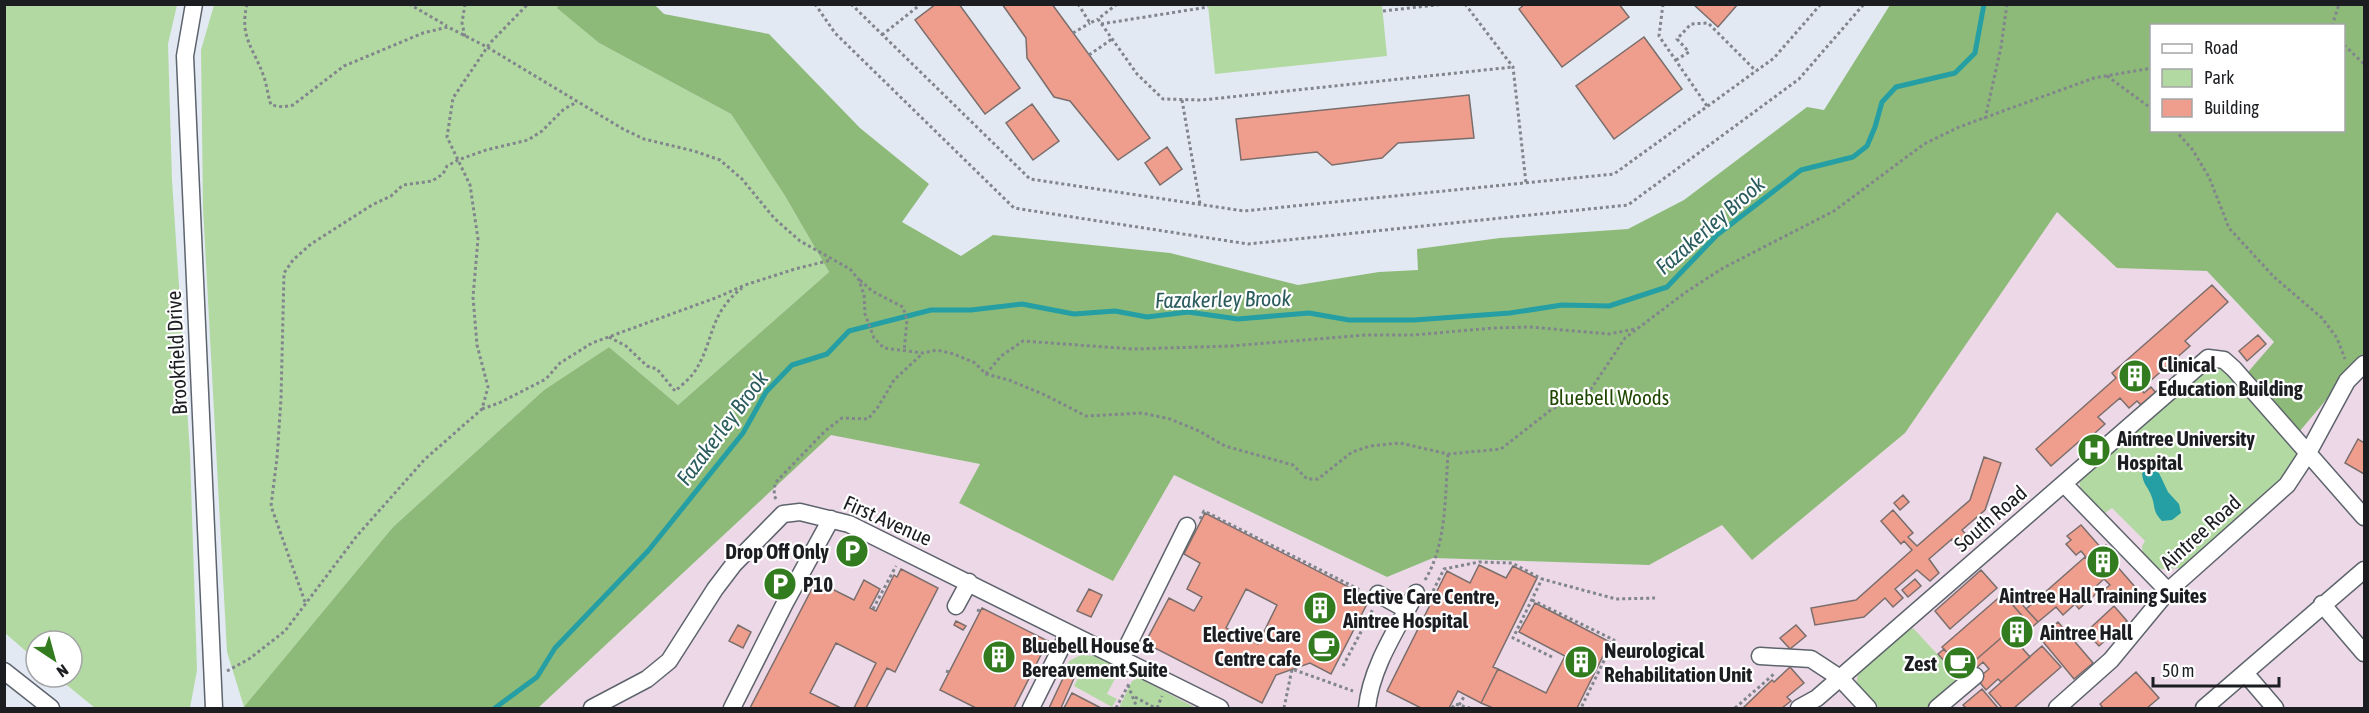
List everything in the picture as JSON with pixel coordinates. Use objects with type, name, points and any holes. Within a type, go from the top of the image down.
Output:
[{"type":"street","name":"Brookfield Drive","points":[[194,4],[185,56],[213,679],[212,706]]},
{"type":"street","name":"South Road","points":[[1798,708],[1817,698],[2208,358],[2224,360],[2234,369],[2308,453]]},
{"type":"street","name":"Aintree Road","points":[[2058,708],[2112,660],[2168,591],[2287,485],[2308,453],[2347,381],[2364,364]]},
{"type":"street","points":[[2308,453],[2364,517]]},
{"type":"street","name":"Aintree Road","points":[[2064,484],[2168,591]]},
{"type":"street","name":"First Avenue","points":[[783,514],[800,512],[849,524],[1220,708]]},
{"type":"street","points":[[592,708],[647,679],[669,661],[715,589],[734,564],[783,514]]},
{"type":"street","points":[[732,708],[831,519]]},
{"type":"street","points":[[1121,659],[1193,524]]},
{"type":"street","points":[[2204,708],[2364,570]]},
{"type":"street","points":[[956,606],[969,582]]},
{"type":"street","points":[[1363,701],[1416,593]]},
{"type":"street","points":[[1374,599],[1407,610]]},
{"type":"street","points":[[2322,604],[2364,652]]},
{"type":"street","points":[[1031,708],[1068,634]]},
{"type":"street","points":[[1760,656],[1811,659],[1840,678],[1868,708]]},
{"type":"street","points":[[4,671],[51,708]]},
{"type":"street","points":[[2245,673],[2276,708]]},
{"type":"street","points":[[1937,708],[1975,676]]},
{"type":"path","points":[[247,4],[243,26],[246,41],[265,79],[271,105],[284,107],[293,105],[308,95],[344,66],[423,33],[448,27]]},
{"type":"path","points":[[409,4],[465,37],[487,47],[623,129],[644,139],[720,160],[742,178],[774,218],[800,241],[850,269],[872,291],[903,307],[907,320],[904,352]]},
{"type":"path","points":[[465,4],[462,22],[465,37]]},
{"type":"path","points":[[482,409],[488,387],[477,345],[473,297],[478,239],[470,185],[447,137],[453,98],[487,47],[528,4]]},
{"type":"path","points":[[815,4],[835,33],[1014,208],[1248,244],[1628,205],[1799,79],[1864,4]]},
{"type":"path","points":[[851,4],[1029,179],[1245,211],[1614,174],[1774,58],[1821,4]]},
{"type":"path","points":[[882,35],[921,4]]},
{"type":"path","points":[[1078,4],[1090,23]]},
{"type":"path","points":[[1073,33],[1098,19],[1117,4]]},
{"type":"path","points":[[1383,11],[1445,4]]},
{"type":"path","points":[[1465,4],[1513,67],[1526,183]]},
{"type":"path","points":[[1663,4],[1659,36],[1707,106]]},
{"type":"path","points":[[1985,119],[2001,47],[2007,4]]},
{"type":"path","points":[[2334,24],[2339,4]]},
{"type":"path","points":[[1101,24],[1208,7]]},
{"type":"path","points":[[1098,19],[1137,74],[1163,99],[1202,100],[1513,67]]},
{"type":"path","points":[[1676,60],[1689,52],[1677,39],[1691,24],[1708,23],[1756,71]]},
{"type":"path","points":[[1089,55],[1112,39]]},
{"type":"path","points":[[2345,47],[2364,64]]},
{"type":"path","points":[[859,280],[864,295],[865,314],[874,338],[884,348],[922,353],[937,350],[954,354],[975,363],[986,374],[1009,380],[1045,395],[1086,416],[1142,413],[1170,419],[1199,431],[1225,446],[1293,465],[1307,479],[1318,479],[1352,452],[1370,446],[1400,443],[1448,454],[1501,449],[1515,435],[1552,409],[1589,392],[1616,350],[1636,329],[1723,268],[1834,211],[1924,144],[1959,127],[2094,78],[2150,68]]},
{"type":"path","points":[[2107,76],[2150,108]]},
{"type":"path","points":[[1182,100],[1200,204]]},
{"type":"path","points":[[306,603],[271,506],[281,399],[284,273],[293,260],[331,230],[391,196],[403,185],[432,182],[443,174],[447,166],[458,160],[486,150],[528,140],[542,132],[564,109],[577,102]]},
{"type":"path","points":[[2177,132],[2192,149],[2209,177],[2229,228],[2274,277],[2322,318],[2337,338],[2348,363],[2347,381]]},
{"type":"path","points":[[213,679],[249,659],[285,630],[356,537],[424,460],[482,409],[546,379],[560,363],[592,343],[746,285],[832,260]]},
{"type":"path","points":[[608,337],[626,346],[647,366],[657,369],[675,391],[692,375],[720,310],[729,298],[746,285]]},
{"type":"path","points":[[986,374],[1001,356],[1023,341],[1133,349],[1231,346],[1495,328],[1530,327],[1609,334],[1636,329]]},
{"type":"path","points":[[783,514],[774,495],[775,483],[825,431],[842,418],[868,419],[894,380],[922,353]]},
{"type":"path","points":[[1448,454],[1443,524],[1431,569],[1416,593],[1428,600],[1444,569],[1479,562],[1512,562],[1542,579],[1616,599],[1655,598]]},
{"type":"path","points":[[1193,524],[1204,511],[1374,599],[1343,666]]},
{"type":"path","points":[[873,609],[893,570],[898,565]]},
{"type":"path","points":[[1542,579],[1513,638],[1552,657]]},
{"type":"path","points":[[1532,600],[1614,640],[1581,708]]},
{"type":"path","points":[[1735,708],[1792,658]]},
{"type":"path","points":[[1284,708],[1292,669],[1363,701]]},
{"type":"path","points":[[1116,708],[1132,678]]},
{"type":"path","points":[[1128,686],[1137,708]]},
{"type":"path","points":[[1134,697],[1156,708],[1165,692]]},
{"type":"path","points":[[1459,705],[1465,695]]},
{"type":"path","points":[[1452,708],[1455,704],[1470,708]]},
{"type":"shaded area","name":"Aintree University Hospital","points":[[2042,198],[2117,267],[2207,271],[2274,343],[2299,432],[2364,355],[2364,708],[538,708],[831,434],[1094,487],[1143,460],[1387,577],[1433,558],[1649,565]]},
{"type":"green space","name":"Bluebell Woods","points":[[2364,4],[2364,355],[2299,432],[2248,372],[2274,342],[2207,271],[2117,268],[2057,212],[1905,433],[1752,560],[1722,525],[1649,565],[1433,558],[1387,577],[1174,475],[1113,581],[959,503],[980,464],[831,435],[538,708],[243,708],[393,527],[544,390],[609,347],[678,405],[829,272],[785,196],[731,114],[599,43],[557,8],[559,5],[655,5],[664,14],[769,34],[860,128],[929,184],[902,222],[961,256],[993,235],[1170,253],[1298,285],[1379,272],[1418,270],[1417,249],[1500,238],[1628,229],[1684,200],[1807,107],[1824,110],[1890,5]]},
{"type":"green space","points":[[4,5],[177,5],[168,44],[172,180],[190,453],[197,670],[190,708],[95,708],[72,689],[84,689],[84,629],[24,629],[24,650],[5,633]]},
{"type":"green space","points":[[214,5],[559,5],[558,8],[599,43],[731,114],[785,196],[829,272],[678,405],[609,347],[544,390],[393,527],[244,707],[227,652],[203,208],[201,50]]},
{"type":"green space","points":[[1208,5],[1382,5],[1387,56],[1215,74]]},
{"type":"green space","points":[[2221,363],[2297,446],[2299,459],[2282,482],[2185,568],[2150,567],[2143,555],[2142,546],[2145,541],[2112,508],[2105,513],[2091,504],[2082,491],[2079,481],[2087,471],[2208,367]]},
{"type":"green space","points":[[1909,627],[1914,629],[1962,681],[1930,708],[1879,708],[1856,684],[1858,674]]},
{"type":"green space","points":[[1081,655],[1095,656],[1120,669],[1107,694],[1117,699],[1112,707],[1074,686],[1080,674],[1066,667],[1069,661]]},
{"type":"green space","points":[[1139,678],[1196,708],[1119,708],[1132,681]]},
{"type":"water","points":[[2149,468],[2159,473],[2168,492],[2179,504],[2181,513],[2172,520],[2162,521],[2155,512],[2142,473]]},
{"type":"building","points":[[936,4],[959,4],[1020,88],[985,114],[915,20]]},
{"type":"building","points":[[1002,4],[1052,4],[1150,138],[1118,160],[1070,101],[1054,97],[1027,58],[1026,38]]},
{"type":"building","points":[[1525,4],[1619,4],[1629,17],[1562,67],[1519,9]]},
{"type":"building","points":[[1693,4],[1738,4],[1718,27]]},
{"type":"building","points":[[1644,37],[1682,89],[1614,139],[1576,86]]},
{"type":"building","points":[[1469,95],[1474,138],[1398,143],[1382,158],[1332,165],[1317,152],[1241,160],[1236,119]]},
{"type":"building","points":[[1032,104],[1059,141],[1033,160],[1006,123]]},
{"type":"building","points":[[1167,147],[1182,169],[1160,185],[1145,163]]},
{"type":"building","name":"Clinical Education Building","points":[[2212,285],[2228,302],[2185,341],[2190,346],[2141,389],[2144,393],[2151,387],[2157,394],[2142,406],[2137,401],[2129,408],[2120,398],[2098,417],[2105,424],[2086,441],[2083,438],[2051,466],[2036,449],[2116,378],[2112,373]]},
{"type":"building","points":[[2258,335],[2266,344],[2247,361],[2239,351]]},
{"type":"building","points":[[2358,439],[2364,443],[2364,474],[2345,463]]},
{"type":"building","points":[[1984,457],[2001,463],[1985,510],[1962,530],[1970,539],[1960,548],[1952,539],[1929,559],[1939,573],[1930,581],[1917,570],[1895,589],[1903,598],[1893,607],[1885,598],[1864,617],[1815,625],[1811,608],[1856,600],[1912,550],[1904,541],[1901,544],[1881,521],[1893,510],[1913,533],[1908,537],[1917,546],[1970,500]]},
{"type":"building","points":[[1903,495],[1909,502],[1900,510],[1894,503]]},
{"type":"building","name":"Elective Care Centre, Aintree Hospital","points":[[1205,513],[1370,598],[1331,674],[1310,663],[1276,675],[1262,703],[1145,643],[1169,598],[1194,611],[1202,597],[1187,589],[1200,563],[1184,554]],"holes":[[[1246,589],[1277,605],[1258,644],[1226,628]]]},
{"type":"building","name":"Aintree Hall Training Suites","points":[[2081,525],[2102,549],[2106,545],[2119,560],[2115,564],[2136,588],[2123,600],[2120,597],[2115,601],[2105,589],[2110,585],[2081,551],[2076,555],[2066,544],[2071,540],[2067,536]]},
{"type":"building","points":[[2085,557],[2104,579],[2094,588],[2098,592],[2079,609],[2075,604],[2063,615],[2056,607],[2038,622],[2026,609]]},
{"type":"building","points":[[1479,565],[1506,578],[1513,566],[1537,578],[1493,667],[1498,669],[1481,703],[1458,691],[1449,708],[1421,708],[1387,691],[1447,571],[1470,583]]},
{"type":"building","points":[[901,569],[938,588],[895,672],[887,668],[866,708],[854,708],[876,663],[836,643],[810,693],[841,708],[750,708],[816,581],[854,600],[864,580],[880,589],[870,608],[876,611],[894,575],[897,577]]},
{"type":"building","points":[[1981,570],[1997,588],[1950,629],[1935,611]]},
{"type":"building","points":[[1915,579],[1921,586],[1908,597],[1902,590]]},
{"type":"building","points":[[1089,589],[1102,595],[1091,617],[1077,611]]},
{"type":"building","name":"Aintree Hall","points":[[2010,591],[2038,622],[2016,641],[2030,657],[2001,682],[1998,679],[1986,690],[1977,679],[1989,669],[1983,662],[1962,681],[1938,654],[1944,649],[1963,671],[2024,618],[2005,596]]},
{"type":"building","points":[[2003,594],[2024,618],[1963,671],[1942,647]]},
{"type":"building","name":"Neurological Rehabilitation Unit","points":[[1535,603],[1610,642],[1577,708],[1493,708],[1481,703],[1498,669],[1546,693],[1565,656],[1519,632]]},
{"type":"building","points":[[2114,606],[2127,621],[2099,646],[2086,632]]},
{"type":"building","name":"Bluebell House & Bereavement Suite","points":[[982,608],[1048,641],[1014,708],[976,708],[940,690]]},
{"type":"building","points":[[956,621],[966,626],[963,630],[954,625]]},
{"type":"building","points":[[2058,622],[2093,663],[2074,679],[2040,638]]},
{"type":"building","points":[[738,625],[751,632],[743,648],[729,641]]},
{"type":"building","points":[[1796,625],[1806,636],[1790,649],[1780,638]]},
{"type":"building","points":[[2042,646],[2061,667],[2014,708],[2002,708],[1989,693]]},
{"type":"building","points":[[1790,667],[1804,683],[1787,697],[1791,701],[1782,708],[1743,708],[1772,680],[1774,682]]},
{"type":"building","points":[[1066,672],[1075,676],[1061,708],[1049,708]]},
{"type":"building","points":[[2136,672],[2159,698],[2147,708],[2103,708],[2100,704]]},
{"type":"building","points":[[1982,689],[1998,708],[1966,708],[1963,705]]},
{"type":"building","points":[[1072,693],[1101,708],[1064,708]]},
{"type":"waterway","name":"Fazakerley Brook","points":[[495,708],[537,677],[555,648],[648,551],[743,433],[766,392],[792,365],[827,354],[849,331],[931,310],[971,310],[1022,304],[1074,314],[1115,311],[1147,317],[1188,312],[1238,319],[1309,313],[1349,320],[1414,320],[1510,313],[1562,305],[1609,306],[1667,287],[1717,235],[1801,170],[1853,157],[1867,146],[1882,102],[1896,87],[1955,73],[1975,53],[1984,4]]},
{"type":"place","name":"Clinical Education Building","points":[[2135,376]]},
{"type":"place","name":"Aintree University Hospital","points":[[2094,450]]},
{"type":"place","name":"Drop Off Only","points":[[852,551]]},
{"type":"place","name":"Aintree Hall Training Suites","points":[[2103,562]]},
{"type":"place","name":"P10","points":[[780,584]]},
{"type":"place","name":"Elective Care Centre, Aintree Hospital","points":[[1320,608]]},
{"type":"place","name":"Aintree Hall","points":[[2017,632]]},
{"type":"place","name":"Elective Care Centre cafe","points":[[1324,646]]},
{"type":"place","name":"Bluebell House & Bereavement Suite","points":[[999,657]]},
{"type":"place","name":"Neurological Rehabilitation Unit","points":[[1581,662]]},
{"type":"place","name":"Zest","points":[[1960,663]]}]
